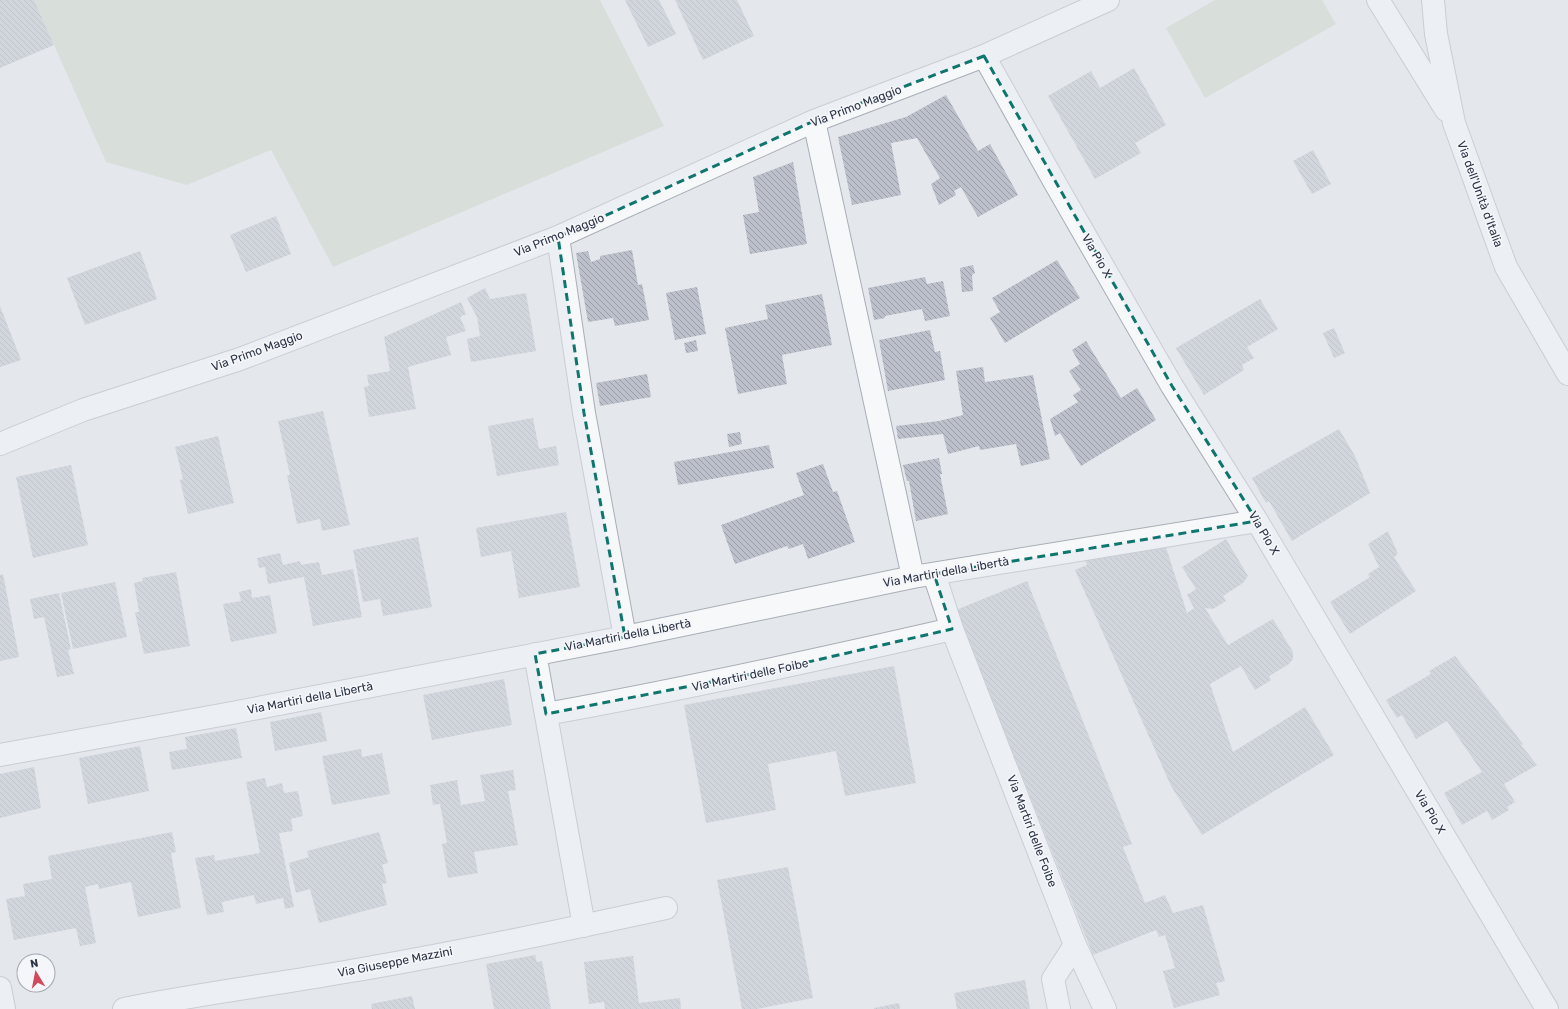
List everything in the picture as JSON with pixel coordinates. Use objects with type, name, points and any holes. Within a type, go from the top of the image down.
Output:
[{"type":"street","name":"Via Primo Maggio","points":[[0,444],[83,410],[240,359],[558,237],[814,121],[984,56],[1108,0]]},
{"type":"street","points":[[1378,0],[1454,123]]},
{"type":"street","name":"Via dell'Unità d'Italia","points":[[1433,0],[1436,34],[1454,123],[1506,267],[1568,374]]},
{"type":"street","name":"Via Pio X","points":[[984,56],[1172,386],[1257,521],[1547,1009]]},
{"type":"street","points":[[814,121],[913,577]]},
{"type":"street","points":[[558,237],[584,413],[625,637]]},
{"type":"street","name":"Via Martiri della Libertà","points":[[0,755],[232,713],[625,637],[913,577],[1257,521]]},
{"type":"street","name":"Via Martiri delle Foibe","points":[[934,574],[952,629],[1075,945],[1105,1009]]},
{"type":"street","name":"Via Martiri delle Foibe","points":[[546,714],[645,697],[773,670],[952,629]]},
{"type":"street","points":[[535,654],[584,926]]},
{"type":"street","name":"Via Giuseppe Mazzini","points":[[124,1009],[181,997],[345,972],[584,926],[666,908]]},
{"type":"street","points":[[1059,1009],[1053,979],[1075,945]]},
{"type":"street","points":[[0,988],[4,1009]]},
{"type":"highlighted area","points":[[984,56],[1172,386],[1257,521],[934,574],[952,629],[773,670],[546,714],[535,654],[625,637],[584,413],[558,237],[814,121]]},
{"type":"green space","points":[[34,0],[600,0],[664,126],[333,267],[271,150],[187,185],[106,162]]},
{"type":"green space","points":[[1215,0],[1322,0],[1336,24],[1205,98],[1166,28]]},
{"type":"building","points":[[0,0],[34,0],[54,45],[0,68]]},
{"type":"building","points":[[625,0],[659,0],[676,34],[648,47]]},
{"type":"building","points":[[675,0],[737,0],[754,36],[703,60]]},
{"type":"building","points":[[1134,68],[1166,125],[1135,143],[1141,153],[1095,179],[1048,96],[1091,71],[1100,88]]},
{"type":"building","points":[[946,95],[978,151],[990,144],[1018,195],[978,217],[961,187],[954,191],[956,195],[939,205],[931,184],[940,178],[917,138],[891,143],[901,195],[852,205],[838,137],[906,117]]},
{"type":"building","points":[[1313,150],[1331,184],[1312,194],[1293,161]]},
{"type":"building","points":[[793,162],[807,244],[750,254],[743,215],[759,212],[753,177]]},
{"type":"building","points":[[276,216],[291,254],[246,272],[230,235]]},
{"type":"building","points":[[632,250],[638,285],[642,284],[649,320],[615,326],[613,318],[588,322],[576,253],[588,251],[591,262],[600,259],[600,256]]},
{"type":"building","points":[[140,251],[157,299],[85,325],[67,278]]},
{"type":"building","points":[[1057,260],[1080,298],[1005,343],[990,318],[1000,312],[992,298]]},
{"type":"building","points":[[973,265],[975,273],[972,275],[973,291],[962,292],[960,268]]},
{"type":"building","points":[[925,277],[927,284],[943,281],[950,316],[925,321],[922,309],[885,316],[885,318],[874,320],[868,288]]},
{"type":"building","points":[[697,287],[706,334],[675,340],[666,293]]},
{"type":"building","points":[[485,288],[490,299],[526,293],[536,351],[471,362],[467,339],[480,336],[477,317],[467,298]]},
{"type":"building","points":[[822,294],[832,345],[782,355],[787,384],[738,394],[725,328],[768,319],[765,305]]},
{"type":"building","points":[[1260,299],[1278,329],[1247,347],[1254,358],[1242,365],[1244,370],[1204,395],[1176,348]]},
{"type":"building","points":[[461,302],[466,314],[460,317],[466,331],[446,337],[451,355],[408,367],[416,409],[369,417],[364,387],[369,386],[367,375],[390,371],[384,337]]},
{"type":"building","points":[[0,306],[21,360],[0,367]]},
{"type":"building","points":[[1334,328],[1345,353],[1334,358],[1323,333]]},
{"type":"building","points":[[930,330],[935,352],[940,351],[945,380],[888,391],[879,340]]},
{"type":"building","points":[[696,340],[698,351],[686,353],[684,343]]},
{"type":"building","points":[[1086,341],[1121,398],[1137,388],[1156,420],[1081,466],[1060,433],[1055,436],[1050,419],[1078,402],[1073,395],[1081,390],[1069,371],[1080,364],[1072,350]]},
{"type":"building","points":[[983,367],[985,382],[1033,375],[1050,459],[1021,466],[1016,444],[980,450],[979,446],[948,454],[943,434],[898,439],[896,426],[939,421],[963,415],[956,371]]},
{"type":"building","points":[[647,374],[651,397],[600,406],[596,383]]},
{"type":"building","points":[[323,411],[350,525],[322,531],[320,519],[297,524],[287,475],[290,475],[278,421]]},
{"type":"building","points":[[533,418],[539,449],[556,446],[559,465],[497,476],[488,426]]},
{"type":"building","points":[[1339,429],[1355,456],[1370,493],[1292,541],[1269,501],[1266,503],[1252,478]]},
{"type":"building","points":[[740,432],[742,444],[729,447],[727,434]]},
{"type":"building","points":[[218,436],[234,503],[188,514],[180,480],[183,479],[175,447]]},
{"type":"building","points":[[769,445],[774,468],[678,485],[674,462]]},
{"type":"building","points":[[939,458],[942,474],[940,474],[948,514],[916,521],[909,481],[907,481],[903,465]]},
{"type":"building","points":[[823,464],[833,492],[837,491],[855,542],[808,559],[803,544],[789,549],[787,546],[735,564],[721,525],[804,495],[796,473]]},
{"type":"building","points":[[71,465],[88,545],[33,558],[16,477]]},
{"type":"building","points":[[566,512],[580,587],[519,598],[511,551],[481,557],[476,528]]},
{"type":"building","points":[[1388,531],[1398,554],[1394,557],[1416,591],[1350,634],[1330,602],[1370,577],[1368,574],[1379,567],[1368,544]]},
{"type":"building","points":[[418,537],[432,607],[383,616],[380,599],[363,602],[353,550]]},
{"type":"building","points":[[1163,538],[1187,613],[1194,608],[1187,595],[1196,589],[1182,567],[1226,539],[1248,576],[1243,583],[1223,596],[1226,601],[1213,609],[1205,608],[1228,645],[1273,619],[1293,652],[1293,659],[1289,664],[1269,676],[1271,680],[1255,690],[1241,666],[1210,684],[1233,752],[1305,707],[1334,755],[1202,835],[1171,786],[1075,570],[1087,565],[1083,555]]},
{"type":"building","points":[[280,553],[283,565],[300,561],[301,565],[319,562],[322,575],[353,569],[362,617],[313,626],[304,577],[268,584],[265,567],[259,568],[257,558]]},
{"type":"building","points":[[176,572],[190,646],[144,654],[135,612],[139,612],[134,583],[143,581],[142,578]]},
{"type":"building","points":[[3,574],[19,657],[0,661],[0,575]]},
{"type":"building","points":[[1027,581],[1132,844],[1123,847],[1145,903],[1165,895],[1173,913],[1203,905],[1225,981],[1216,983],[1220,995],[1174,1008],[1163,971],[1175,968],[1165,935],[1159,937],[1156,930],[1093,955],[956,610]]},
{"type":"building","points":[[115,582],[127,637],[73,649],[61,593]]},
{"type":"building","points":[[251,589],[252,598],[270,595],[277,633],[231,642],[223,604],[241,601],[239,592]]},
{"type":"building","points":[[59,593],[71,649],[68,650],[74,674],[57,677],[44,617],[34,619],[30,599]]},
{"type":"building","points":[[1455,656],[1523,744],[1521,745],[1537,765],[1504,784],[1515,802],[1507,807],[1509,810],[1492,820],[1487,811],[1462,825],[1444,793],[1482,772],[1447,721],[1416,739],[1402,715],[1397,718],[1386,700],[1431,674],[1429,671]]},
{"type":"building","points":[[894,666],[916,783],[845,796],[836,751],[768,764],[776,810],[706,823],[684,705]]},
{"type":"building","points":[[504,679],[512,725],[432,740],[423,695]]},
{"type":"building","points":[[321,712],[327,741],[275,751],[270,722]]},
{"type":"building","points":[[236,728],[242,758],[172,770],[169,752],[187,749],[185,737]]},
{"type":"building","points":[[140,746],[149,791],[88,804],[79,758]]},
{"type":"building","points":[[361,749],[362,757],[382,753],[390,794],[332,805],[322,756]]},
{"type":"building","points":[[34,767],[41,808],[0,818],[0,774]]},
{"type":"building","points":[[513,770],[516,790],[508,791],[518,845],[474,852],[478,873],[448,878],[442,844],[447,843],[440,804],[433,805],[430,785],[457,780],[461,805],[485,801],[480,775]]},
{"type":"building","points":[[265,778],[267,787],[282,783],[284,793],[298,791],[303,816],[291,819],[293,831],[279,833],[294,907],[285,909],[283,898],[256,904],[254,895],[222,902],[224,912],[207,915],[195,858],[214,855],[215,861],[260,853],[246,782]]},
{"type":"building","points":[[172,832],[176,852],[171,853],[181,908],[138,917],[131,882],[99,889],[98,884],[85,887],[96,943],[80,946],[76,928],[14,940],[6,899],[25,896],[23,884],[52,879],[48,856]]},
{"type":"building","points":[[379,832],[388,863],[382,865],[387,883],[382,884],[387,905],[319,923],[310,889],[296,893],[289,863],[309,857],[307,851]]},
{"type":"building","points":[[788,867],[813,998],[757,1009],[742,1009],[717,880]]},
{"type":"building","points":[[535,955],[537,962],[542,961],[551,1009],[494,1009],[486,964]]},
{"type":"building","points":[[633,956],[639,1003],[680,998],[681,1009],[605,1009],[604,1002],[589,1004],[584,962]]},
{"type":"building","points":[[1025,980],[1030,1009],[957,1009],[954,993]]},
{"type":"building","points":[[412,996],[415,1009],[372,1009],[371,1004]]},
{"type":"building","points":[[899,1003],[900,1009],[874,1009],[874,1008]]}]
